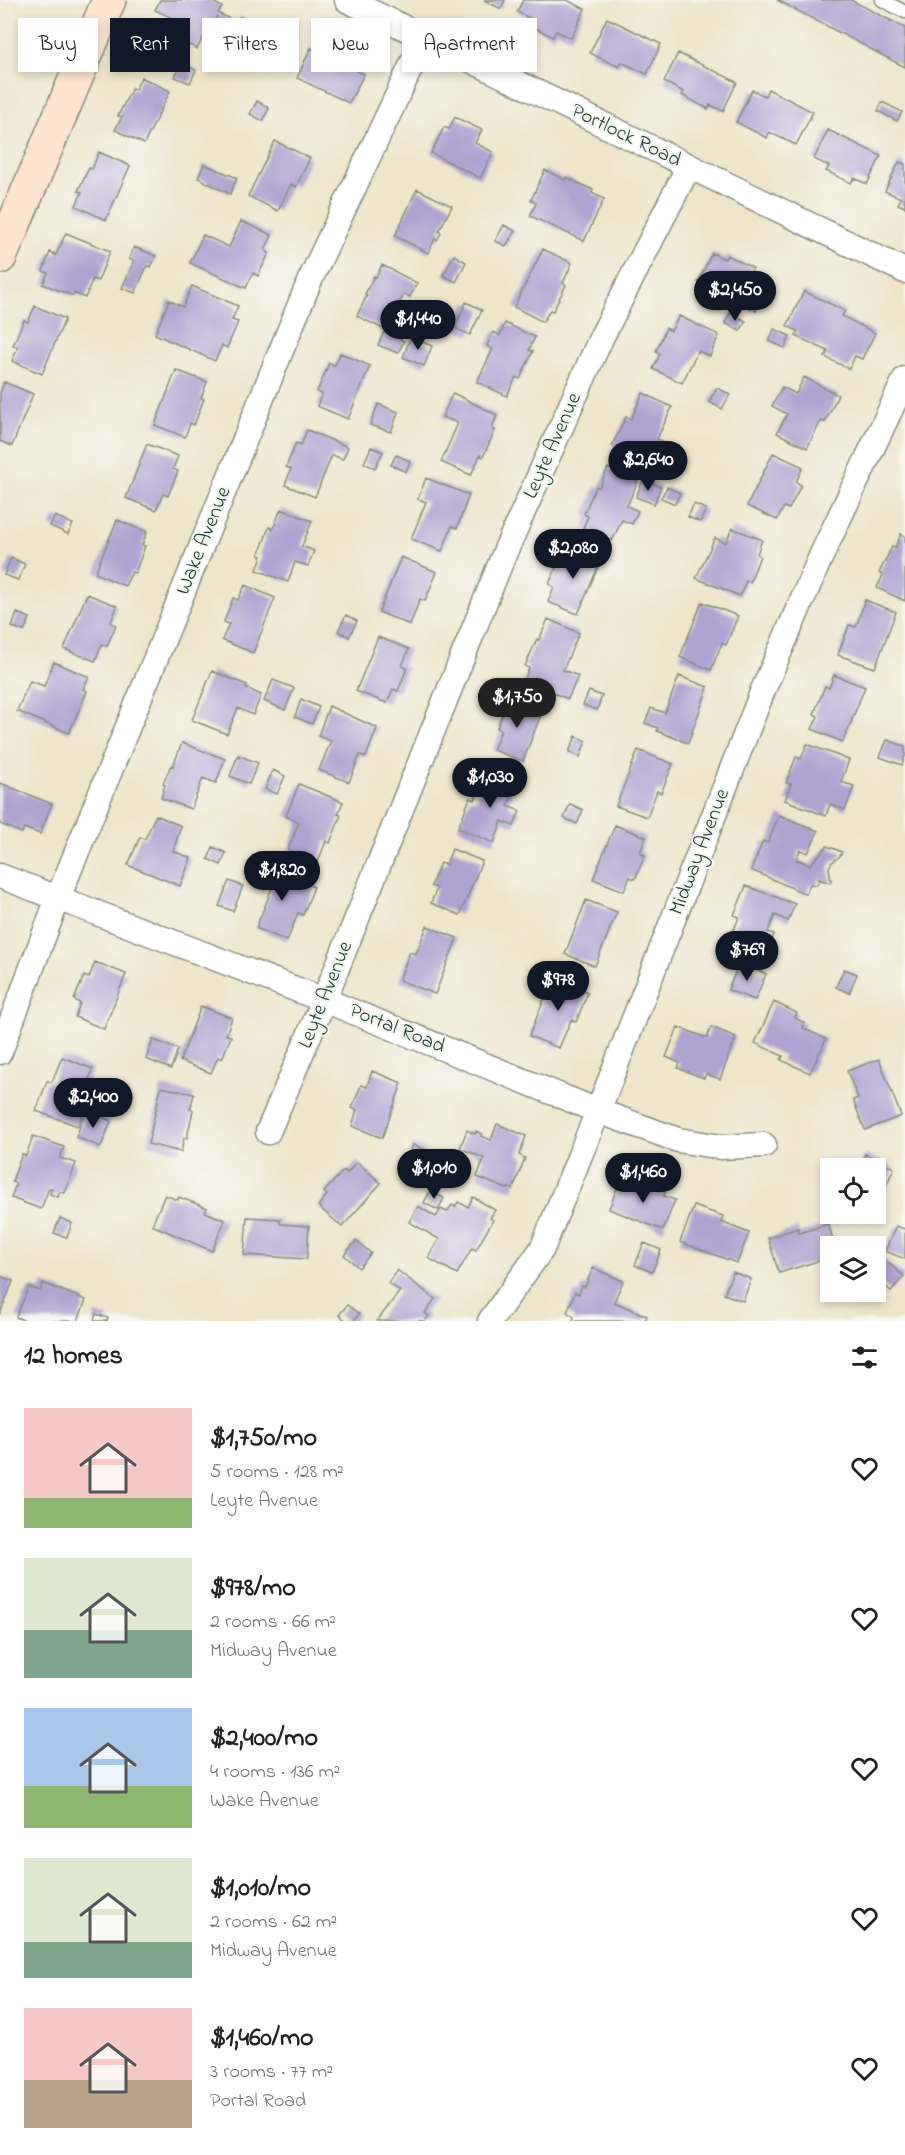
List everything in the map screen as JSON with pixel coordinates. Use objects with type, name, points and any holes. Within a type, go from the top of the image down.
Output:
[{"type":"main road","points":[[0,257],[105,4]]},
{"type":"street","name":"Portlock Road","points":[[347,0],[402,26]]},
{"type":"street","name":"Wake Avenue","points":[[0,1052],[58,898],[310,280],[408,72]]},
{"type":"street","name":"Portlock Road","points":[[496,72],[905,271]]},
{"type":"street","name":"Leyte Avenue","points":[[268,1132],[506,552],[602,336],[688,166]]},
{"type":"street","name":"Midway Avenue","points":[[489,1321],[542,1249],[763,690],[822,554],[905,379]]},
{"type":"street","name":"Portal Road","points":[[0,876],[324,1000],[598,1112],[678,1140],[721,1147],[764,1145]]},
{"type":"lane","points":[[882,0],[905,12]]},
{"type":"building","points":[[160,0],[209,0],[222,7],[218,13],[228,18],[216,18],[217,16],[216,18],[202,18],[202,39],[197,49],[190,46],[190,18],[172,18],[155,10]]},
{"type":"building","points":[[484,0],[505,0],[501,9]]},
{"type":"building","points":[[523,0],[567,0],[585,9],[571,38],[556,31],[553,37],[537,29],[537,18],[529,18],[517,12]]},
{"type":"building","points":[[777,0],[851,0],[905,28],[905,67]]},
{"type":"building","points":[[607,18],[661,44],[647,74],[621,62],[619,67],[590,53]]},
{"type":"building","points":[[311,48],[311,72],[360,72],[364,74],[349,103],[297,78]]},
{"type":"building","points":[[678,53],[737,82],[723,111],[710,105],[708,109],[682,95],[684,92],[664,82]]},
{"type":"building","points":[[190,67],[196,70],[190,83],[175,77],[177,72],[190,72]]},
{"type":"building","points":[[141,77],[170,91],[144,144],[115,130],[122,117],[118,116],[132,88],[135,90]]},
{"type":"building","points":[[768,89],[813,112],[796,145],[769,132],[767,138],[736,122],[752,90],[765,96]]},
{"type":"building","points":[[257,101],[269,108],[263,121],[250,114]]},
{"type":"building","points":[[882,102],[902,112],[897,121],[878,111]]},
{"type":"building","points":[[455,117],[482,130],[475,143],[493,152],[480,178],[431,153],[444,127],[449,129]]},
{"type":"building","points":[[828,130],[881,156],[867,184],[854,178],[851,183],[826,171],[829,166],[814,159]]},
{"type":"building","points":[[275,141],[310,158],[296,187],[291,184],[278,211],[248,196]]},
{"type":"building","points":[[99,152],[130,166],[106,220],[76,206],[82,192],[78,191],[89,168],[92,169]]},
{"type":"building","points":[[899,162],[905,164],[905,207],[898,204],[901,198],[885,191]]},
{"type":"building","points":[[204,164],[237,178],[230,194],[198,178]]},
{"type":"building","points":[[545,170],[593,190],[592,193],[604,199],[584,241],[530,216],[536,203],[531,200]]},
{"type":"building","points":[[417,189],[452,206],[439,231],[441,233],[428,253],[395,236]]},
{"type":"building","points":[[241,221],[272,235],[265,250],[269,253],[258,276],[253,273],[246,288],[190,263],[203,235],[229,247]]},
{"type":"building","points":[[504,225],[515,231],[506,246],[495,241]]},
{"type":"building","points":[[66,233],[110,251],[98,281],[93,279],[85,298],[74,293],[73,296],[43,284],[48,273],[43,271],[50,252],[56,255]]},
{"type":"building","points":[[134,247],[156,256],[151,267],[147,266],[135,293],[122,288],[134,261],[129,259]]},
{"type":"building","points":[[543,249],[572,263],[563,283],[566,285],[553,311],[550,310],[543,322],[514,307]]},
{"type":"building","points":[[712,253],[725,259],[727,255],[753,268],[751,272],[770,281],[756,311],[698,282]]},
{"type":"building","points":[[454,255],[466,262],[456,282],[443,275]]},
{"type":"building","points":[[382,265],[417,283],[410,297],[404,294],[393,317],[408,324],[401,338],[357,316],[367,295],[365,294]]},
{"type":"building","points":[[192,286],[238,306],[232,320],[238,322],[227,348],[222,345],[215,361],[155,334],[169,300],[183,307]]},
{"type":"building","points":[[804,291],[845,311],[842,316],[875,333],[862,359],[855,356],[849,369],[825,357],[828,351],[796,336],[798,331],[787,326]]},
{"type":"building","points":[[466,302],[482,310],[470,335],[455,328]]},
{"type":"building","points":[[35,306],[65,319],[42,374],[12,361],[18,347],[13,345],[24,320],[28,322]]},
{"type":"building","points":[[730,313],[746,321],[740,331],[725,323]]},
{"type":"building","points":[[679,316],[719,335],[710,356],[698,351],[682,383],[653,369],[660,354],[656,351],[666,328],[671,331]]},
{"type":"building","points":[[505,323],[535,337],[529,350],[533,351],[520,379],[516,377],[507,396],[477,382],[493,349],[487,346],[493,332],[500,335]]},
{"type":"building","points":[[774,329],[790,336],[785,348],[769,341]]},
{"type":"building","points":[[384,332],[404,341],[398,353],[378,345]]},
{"type":"building","points":[[411,337],[432,346],[424,366],[403,357]]},
{"type":"building","points":[[340,353],[370,366],[348,419],[317,406],[322,394],[317,392],[329,363],[335,365]]},
{"type":"building","points":[[176,370],[207,382],[201,398],[204,399],[194,425],[190,423],[185,437],[155,425]]},
{"type":"building","points":[[804,377],[838,395],[825,422],[821,421],[807,448],[777,433],[787,414],[772,406],[782,387],[796,394]]},
{"type":"building","points":[[4,382],[33,394],[12,446],[0,441],[0,393]]},
{"type":"building","points":[[717,388],[730,394],[722,409],[709,402]]},
{"type":"building","points":[[453,393],[497,415],[492,428],[495,430],[483,457],[480,455],[471,475],[441,462],[458,423],[442,417]]},
{"type":"building","points":[[643,393],[672,407],[657,439],[667,444],[665,448],[668,449],[661,464],[658,463],[657,466],[612,446],[626,417],[631,419]]},
{"type":"building","points":[[378,404],[398,412],[391,432],[370,425]]},
{"type":"building","points":[[307,430],[348,447],[343,459],[332,455],[315,497],[285,485],[291,469],[286,467],[296,443],[301,445]]},
{"type":"building","points":[[147,444],[178,456],[173,469],[178,471],[168,496],[163,494],[156,510],[126,498]]},
{"type":"building","points":[[371,447],[383,452],[375,468],[364,463]]},
{"type":"building","points":[[773,453],[803,467],[796,482],[801,485],[789,509],[784,507],[777,520],[747,506]]},
{"type":"building","points":[[396,455],[410,461],[406,472],[391,465]]},
{"type":"building","points":[[608,468],[638,481],[627,506],[638,511],[632,524],[622,520],[612,541],[583,528],[588,516],[584,514],[596,486],[599,488]]},
{"type":"building","points":[[426,478],[469,495],[457,528],[452,526],[442,551],[411,539],[426,502],[418,499]]},
{"type":"building","points":[[643,480],[661,487],[654,504],[636,497]]},
{"type":"building","points":[[667,487],[680,493],[675,504],[661,498]]},
{"type":"building","points":[[694,504],[706,509],[700,522],[688,517]]},
{"type":"building","points":[[281,509],[312,521],[302,546],[314,551],[308,566],[295,562],[288,582],[257,570],[262,556],[259,555],[269,527],[273,529]]},
{"type":"building","points":[[55,516],[73,524],[68,534],[50,526]]},
{"type":"building","points":[[117,520],[147,532],[142,545],[145,546],[135,573],[132,572],[125,586],[95,573]]},
{"type":"building","points":[[732,528],[762,540],[757,554],[760,556],[750,582],[746,581],[740,596],[696,578],[715,538],[726,543]]},
{"type":"building","points":[[901,534],[905,536],[905,601],[877,588],[883,575],[879,573]]},
{"type":"building","points":[[570,547],[601,560],[578,614],[548,602],[554,587],[549,584],[559,561],[563,563]]},
{"type":"building","points":[[401,557],[437,572],[425,601],[420,599],[410,625],[379,612]]},
{"type":"building","points":[[11,558],[25,564],[18,580],[4,575]]},
{"type":"building","points":[[245,585],[275,598],[253,653],[222,640],[229,624],[224,622],[233,598],[238,600]]},
{"type":"building","points":[[87,594],[117,606],[111,623],[116,625],[107,646],[102,644],[95,661],[64,649]]},
{"type":"building","points":[[865,600],[896,612],[875,668],[838,655],[849,625],[856,627]]},
{"type":"building","points":[[702,602],[738,616],[726,645],[722,643],[711,670],[680,657]]},
{"type":"building","points":[[17,613],[30,618],[24,631],[12,627]]},
{"type":"building","points":[[346,615],[357,621],[349,637],[338,631]]},
{"type":"building","points":[[548,619],[579,633],[563,670],[578,676],[568,699],[524,681],[529,668],[525,666]]},
{"type":"building","points":[[378,637],[409,649],[402,666],[407,668],[398,691],[393,689],[387,703],[356,691]]},
{"type":"building","points":[[54,662],[89,677],[83,689],[87,691],[69,733],[17,711],[30,681],[44,686]]},
{"type":"building","points":[[212,671],[247,685],[246,688],[261,695],[253,715],[238,708],[227,734],[192,720]]},
{"type":"building","points":[[834,675],[865,687],[843,742],[812,729],[818,716],[814,714],[825,686],[829,688]]},
{"type":"building","points":[[679,676],[708,687],[688,743],[657,731],[658,728],[645,723],[651,708],[665,713]]},
{"type":"building","points":[[273,680],[294,688],[285,710],[264,701]]},
{"type":"building","points":[[589,691],[602,696],[597,710],[583,705]]},
{"type":"building","points":[[512,697],[543,709],[523,761],[493,750],[501,730],[497,728]]},
{"type":"building","points":[[301,699],[319,707],[312,724],[295,717]]},
{"type":"building","points":[[329,706],[377,728],[366,757],[360,755],[349,782],[319,770],[331,741],[318,736]]},
{"type":"building","points":[[576,736],[586,741],[580,757],[569,752]]},
{"type":"building","points":[[887,740],[905,746],[902,765],[880,757]]},
{"type":"building","points":[[182,743],[225,759],[216,783],[203,778],[191,809],[161,798],[165,785],[163,784]]},
{"type":"building","points":[[807,744],[849,760],[841,782],[854,786],[845,810],[830,804],[826,816],[785,800],[791,784],[786,783],[796,757],[801,759]]},
{"type":"building","points":[[638,750],[673,764],[661,793],[657,791],[647,817],[616,806]]},
{"type":"building","points":[[238,755],[258,763],[249,784],[230,776]]},
{"type":"building","points":[[273,770],[285,776],[277,794],[265,789]]},
{"type":"building","points":[[486,773],[516,786],[508,806],[520,811],[514,826],[502,821],[494,843],[458,828],[470,798],[475,800]]},
{"type":"building","points":[[0,783],[52,804],[40,834],[24,828],[22,833],[0,824]]},
{"type":"building","points":[[299,784],[343,802],[338,814],[341,815],[330,843],[326,841],[318,862],[288,850],[299,822],[286,816]]},
{"type":"building","points":[[570,804],[583,810],[577,824],[564,818]]},
{"type":"building","points":[[156,815],[181,826],[173,851],[191,858],[180,886],[128,865],[140,837],[145,839]]},
{"type":"building","points":[[779,815],[818,831],[808,853],[800,850],[796,859],[810,865],[827,846],[842,852],[829,868],[830,883],[819,879],[817,885],[810,884],[806,894],[751,870],[763,841],[768,843]]},
{"type":"building","points":[[615,825],[646,837],[640,853],[645,855],[635,879],[630,877],[624,891],[593,879]]},
{"type":"building","points":[[213,847],[226,853],[221,865],[208,859]]},
{"type":"building","points":[[452,849],[482,861],[460,915],[431,903],[437,888],[431,886],[440,863],[446,865]]},
{"type":"building","points":[[255,867],[264,871],[265,867],[314,887],[303,915],[298,913],[287,941],[256,928],[272,888],[251,878]]},
{"type":"building","points":[[229,881],[243,886],[233,911],[219,906]]},
{"type":"building","points":[[746,886],[795,904],[788,921],[775,915],[768,932],[774,934],[769,948],[763,945],[758,957],[728,945],[739,917],[734,915]]},
{"type":"building","points":[[586,900],[617,912],[595,966],[565,954]]},
{"type":"building","points":[[427,926],[457,938],[435,994],[399,980],[410,952],[416,954]]},
{"type":"building","points":[[95,962],[126,974],[104,1029],[75,1017],[80,1003],[74,1000],[84,976],[89,978]]},
{"type":"building","points":[[739,963],[766,974],[755,1000],[728,990]]},
{"type":"building","points":[[844,969],[857,974],[849,993],[836,987]]},
{"type":"building","points":[[553,978],[588,992],[576,1022],[571,1020],[559,1048],[529,1036]]},
{"type":"building","points":[[774,1002],[797,1013],[795,1018],[805,1023],[803,1028],[826,1039],[810,1073],[781,1060],[783,1056],[755,1043]]},
{"type":"building","points":[[201,1006],[232,1018],[226,1035],[231,1036],[222,1059],[218,1057],[211,1073],[180,1061]]},
{"type":"building","points":[[678,1027],[707,1038],[711,1027],[736,1037],[720,1079],[706,1074],[704,1078],[678,1068],[680,1063],[666,1057]]},
{"type":"building","points":[[153,1040],[178,1049],[171,1069],[146,1059]]},
{"type":"building","points":[[62,1057],[93,1069],[78,1106],[84,1109],[78,1126],[36,1111],[47,1081],[52,1082]]},
{"type":"building","points":[[879,1059],[901,1116],[865,1130],[853,1100],[858,1098],[847,1071]]},
{"type":"building","points":[[372,1071],[402,1083],[382,1138],[352,1126],[357,1110],[352,1108],[361,1085],[367,1087]]},
{"type":"building","points":[[161,1087],[194,1094],[187,1138],[184,1138],[181,1152],[148,1144]]},
{"type":"building","points":[[86,1111],[111,1121],[101,1147],[76,1137]]},
{"type":"building","points":[[497,1124],[526,1136],[519,1155],[525,1158],[513,1189],[507,1189],[477,1177],[484,1158],[460,1148],[467,1130],[475,1134],[476,1131],[491,1140]]},
{"type":"building","points":[[33,1136],[64,1147],[60,1158],[76,1163],[65,1193],[60,1192],[58,1197],[50,1194],[52,1188],[49,1188],[41,1209],[11,1198],[16,1184],[12,1182],[22,1154],[26,1156]]},
{"type":"building","points":[[413,1145],[426,1150],[421,1164],[407,1158]]},
{"type":"building","points":[[357,1162],[381,1183],[342,1227],[318,1206],[327,1195],[324,1192],[344,1170],[347,1173]]},
{"type":"building","points":[[886,1164],[894,1168],[886,1186]]},
{"type":"building","points":[[620,1180],[643,1189],[645,1184],[665,1192],[664,1196],[675,1200],[663,1230],[609,1209]]},
{"type":"building","points":[[430,1191],[444,1198],[438,1210],[424,1203]]},
{"type":"building","points":[[165,1195],[178,1200],[179,1197],[207,1208],[205,1212],[225,1220],[212,1251],[152,1225]]},
{"type":"building","points":[[473,1197],[495,1210],[490,1218],[493,1220],[476,1250],[472,1248],[457,1274],[428,1258],[439,1239],[409,1222],[418,1206],[436,1217],[441,1209],[447,1212],[452,1205],[455,1207],[458,1202],[468,1207]]},
{"type":"building","points":[[694,1206],[723,1216],[721,1222],[749,1233],[737,1263],[680,1242]]},
{"type":"building","points":[[247,1217],[280,1219],[280,1224],[309,1226],[307,1259],[244,1255]]},
{"type":"building","points":[[60,1218],[72,1223],[67,1237],[54,1233]]},
{"type":"building","points":[[828,1224],[832,1236],[820,1236],[820,1260],[779,1273],[768,1238],[798,1228],[799,1233]]},
{"type":"building","points":[[896,1226],[905,1229],[905,1259],[886,1251]]},
{"type":"building","points":[[356,1241],[371,1253],[359,1268],[344,1255]]},
{"type":"building","points":[[644,1243],[661,1250],[652,1272],[635,1265]]},
{"type":"building","points":[[886,1261],[904,1276],[891,1291],[886,1287]]},
{"type":"building","points":[[593,1268],[623,1281],[614,1302],[647,1316],[645,1321],[573,1321],[574,1317],[567,1312],[575,1292],[579,1294],[582,1286],[585,1287]]},
{"type":"building","points":[[397,1270],[435,1299],[425,1313],[429,1316],[425,1321],[377,1321],[400,1291],[388,1283]]},
{"type":"building","points":[[733,1272],[751,1279],[743,1301],[724,1294]]},
{"type":"building","points":[[0,1276],[13,1281],[0,1314]]},
{"type":"building","points":[[43,1283],[86,1300],[78,1321],[25,1321],[16,1317],[29,1287],[40,1291]]},
{"type":"building","points":[[347,1305],[359,1314],[354,1321],[347,1321],[339,1315]]},
{"type":"building","points":[[96,1314],[108,1318],[107,1321],[94,1321]]}]
